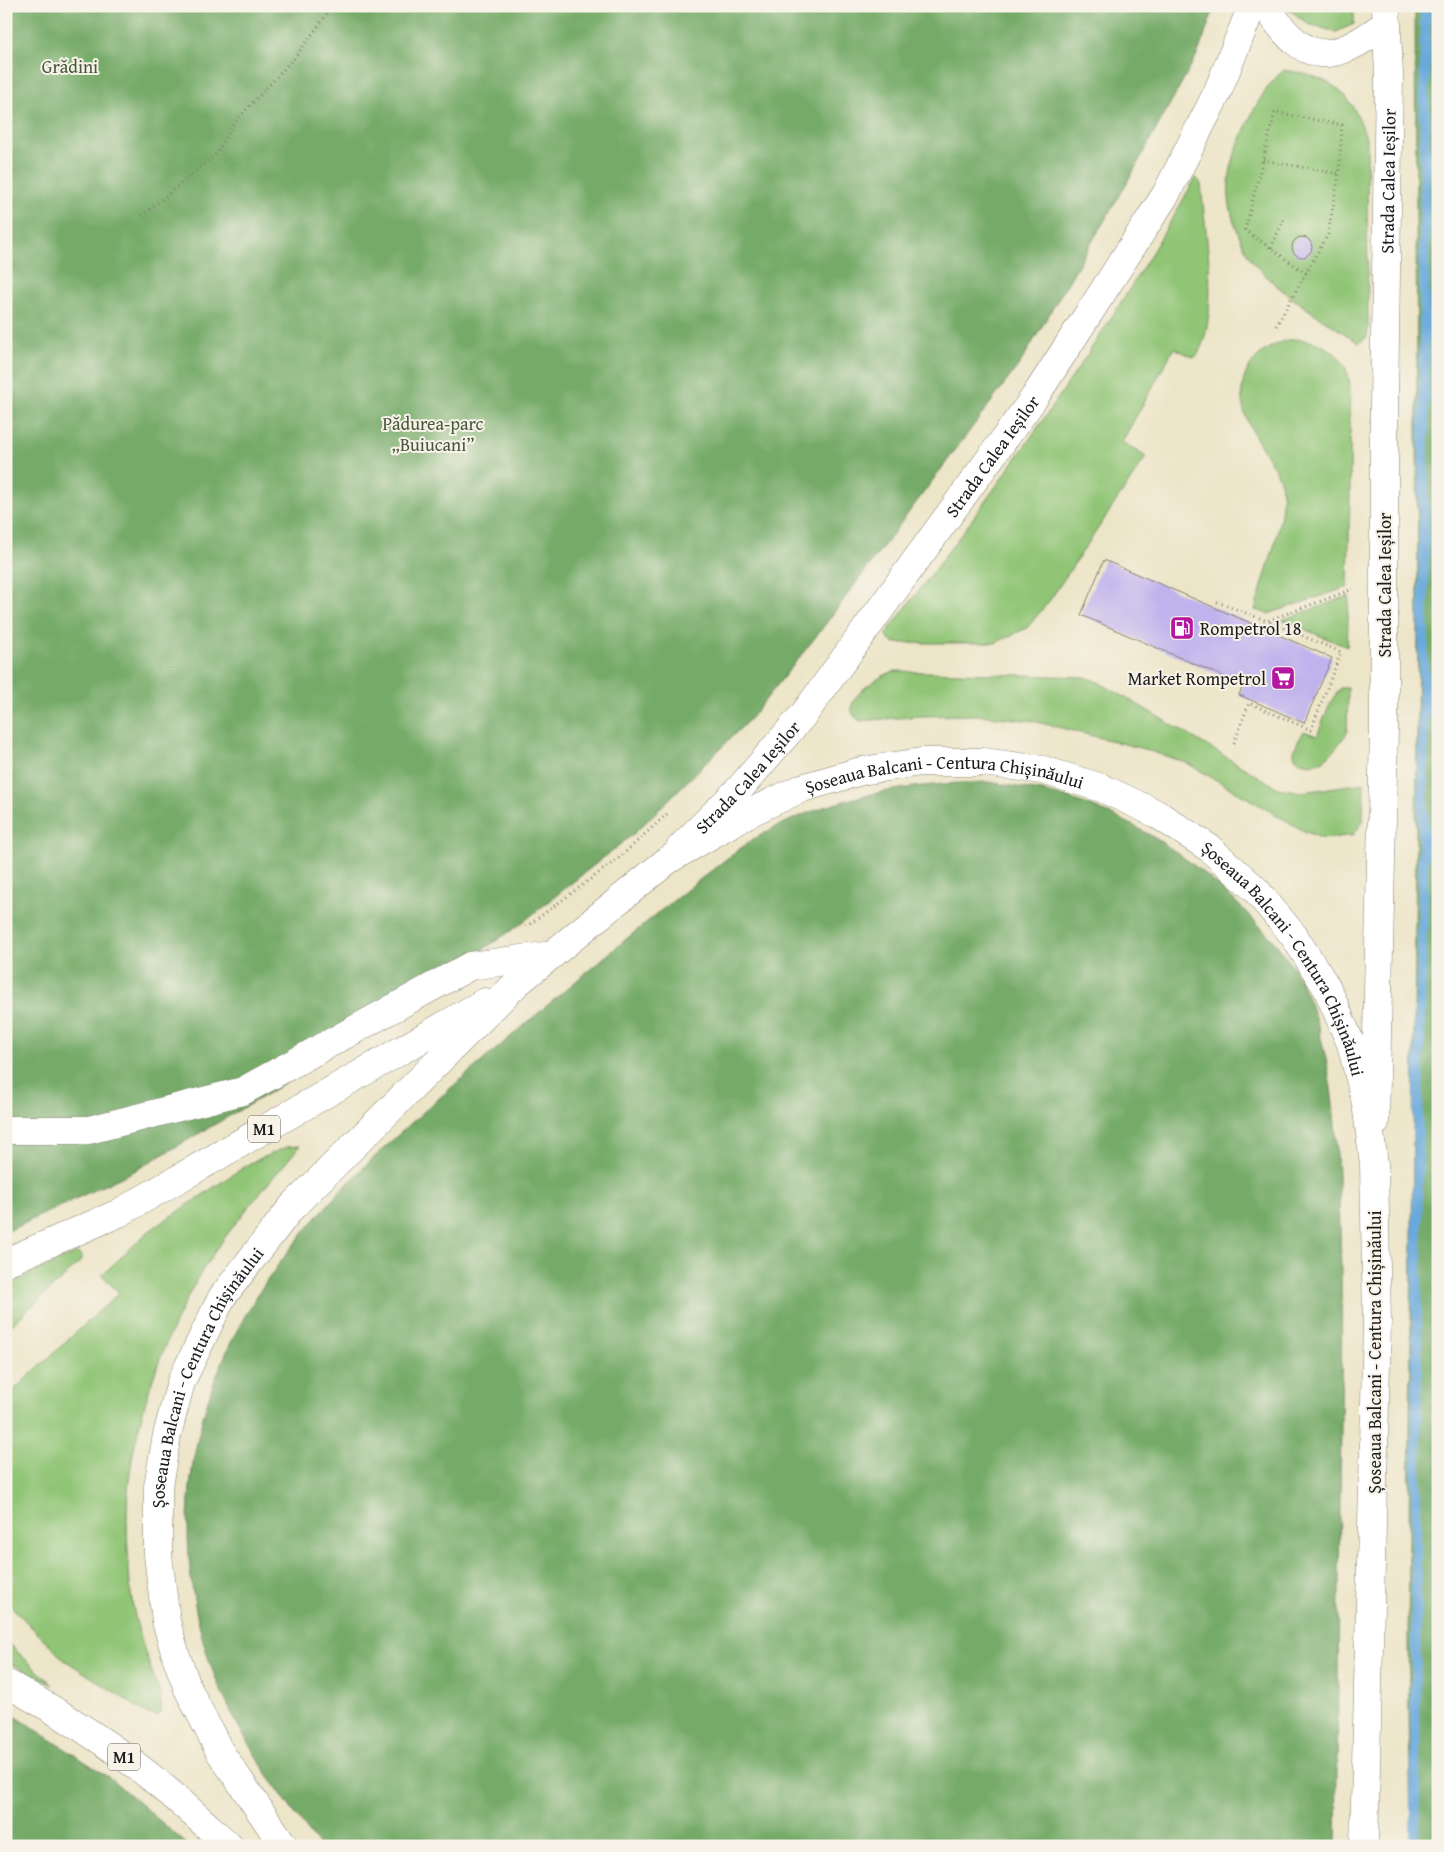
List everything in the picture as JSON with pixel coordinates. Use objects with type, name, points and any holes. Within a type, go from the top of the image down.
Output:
[{"type":"main road","name":"Strada Calea Ieșilor","points":[[668,860],[740,788],[804,714],[1034,398],[1166,194],[1217,93],[1252,6]]},
{"type":"main road","points":[[1266,6],[1287,35],[1304,49],[1325,54],[1344,50],[1362,42],[1387,14]]},
{"type":"main road","name":"Strada Calea Ieșilor","points":[[1374,1164],[1384,729],[1384,406],[1389,76],[1387,14]]},
{"type":"main road","name":"Șoseaua Balcani - Centura Chișinăului","points":[[284,1846],[220,1752],[188,1689],[166,1621],[158,1555],[158,1486],[172,1418],[181,1382],[222,1297],[292,1207],[516,984],[668,860],[747,814],[802,788],[861,771],[921,762],[983,762],[1043,770],[1102,788],[1157,814],[1209,848],[1255,889],[1294,936],[1327,988],[1351,1044],[1366,1103],[1374,1164],[1377,1331],[1364,1846]]},
{"type":"main road","points":[[6,1130],[89,1130],[243,1091],[470,966],[552,954]]},
{"type":"main road","name":"Șoseaua Balcani - Centura Chișinăului","points":[[6,1262],[119,1213],[516,984]]},
{"type":"main road","name":"M1","points":[[6,1683],[44,1704],[116,1751],[162,1787],[229,1846]]},
{"type":"path","points":[[142,216],[216,154],[235,122],[291,63],[333,6]]},
{"type":"path","points":[[1276,326],[1292,296],[1306,274],[1328,234],[1339,174],[1342,125],[1275,112],[1246,230],[1306,274]]},
{"type":"path","points":[[1263,160],[1339,174]]},
{"type":"path","points":[[1271,248],[1285,216]]},
{"type":"path","points":[[1267,621],[1384,578]]},
{"type":"path","points":[[1217,602],[1341,652],[1311,730],[1249,704],[1234,743]]},
{"type":"path","points":[[518,932],[619,858],[675,807]]},
{"type":"green space","name":"Pădurea-parc „Buiucani”","points":[[6,6],[1215,6],[1198,53],[1125,186],[1021,362],[818,634],[750,719],[638,830],[518,926],[269,1093],[136,1170],[6,1232]]},
{"type":"green space","points":[[1288,6],[1354,6],[1354,24],[1336,32],[1308,24],[1287,8]]},
{"type":"green space","points":[[1415,6],[1438,6],[1438,1846],[1411,1846],[1408,1638],[1418,627]]},
{"type":"green space","points":[[1284,70],[1316,77],[1329,83],[1339,91],[1356,111],[1367,142],[1368,328],[1367,337],[1359,343],[1293,299],[1269,279],[1252,261],[1234,222],[1229,199],[1229,188],[1235,153],[1253,111],[1270,85]]},
{"type":"green space","points":[[1196,177],[1201,184],[1208,249],[1210,296],[1208,318],[1204,339],[1197,356],[1193,357],[1174,348],[1122,442],[1146,457],[1050,600],[1027,628],[995,643],[896,643],[890,641],[886,635],[887,632],[970,522],[1050,410],[1126,295]]},
{"type":"green space","points":[[1292,339],[1309,341],[1324,346],[1341,361],[1348,375],[1350,395],[1350,463],[1348,587],[1268,614],[1255,610],[1277,533],[1282,503],[1282,489],[1278,474],[1250,427],[1243,404],[1242,392],[1249,367],[1257,357],[1273,346]]},
{"type":"green space","points":[[1349,596],[1347,647],[1282,620]]},
{"type":"green space","points":[[895,671],[1085,677],[1130,700],[1278,788],[1302,792],[1364,783],[1363,822],[1353,835],[1323,839],[1304,831],[1187,763],[1140,748],[1033,721],[979,715],[922,716],[860,721],[853,714],[852,707],[855,699],[869,685]]},
{"type":"green space","points":[[1340,688],[1348,688],[1347,733],[1332,753],[1324,760],[1311,764],[1298,760],[1294,753],[1295,748],[1304,731],[1317,736],[1330,703]]},
{"type":"green space","points":[[990,782],[1050,793],[1085,804],[1135,826],[1180,855],[1223,890],[1274,941],[1299,978],[1319,1031],[1326,1058],[1334,1114],[1341,1255],[1336,1846],[320,1846],[272,1781],[229,1708],[209,1660],[196,1611],[189,1562],[188,1513],[193,1465],[203,1417],[219,1370],[240,1325],[266,1282],[290,1249],[343,1188],[402,1131],[620,944],[750,841],[807,813],[866,795],[927,785]]},
{"type":"green space","points":[[300,1146],[226,1236],[204,1268],[190,1292],[166,1344],[146,1399],[133,1454],[129,1481],[127,1532],[134,1613],[161,1699],[161,1712],[156,1716],[148,1714],[63,1659],[6,1601],[6,1397],[119,1293],[102,1275],[149,1231],[250,1163],[286,1147]]},
{"type":"green space","points":[[76,1253],[82,1255],[80,1262],[6,1330],[6,1285]]},
{"type":"green space","points":[[6,1641],[53,1685],[6,1661]]},
{"type":"green space","points":[[6,1710],[110,1778],[189,1846],[6,1846]]},
{"type":"building","points":[[1302,237],[1309,240],[1312,247],[1309,254],[1302,257],[1295,254],[1292,247],[1295,240]]},
{"type":"building","points":[[1104,560],[1332,658],[1304,723],[1239,695],[1243,685],[1081,615]]},
{"type":"waterway","points":[[1415,1846],[1418,1109],[1423,903],[1425,6]]},
{"type":"place","name":"Rompetrol 18","points":[[1182,628]]},
{"type":"place","name":"Market Rompetrol","points":[[1283,678]]},
{"type":"park label","name":"Grădini","points":[[70,66]]}]
